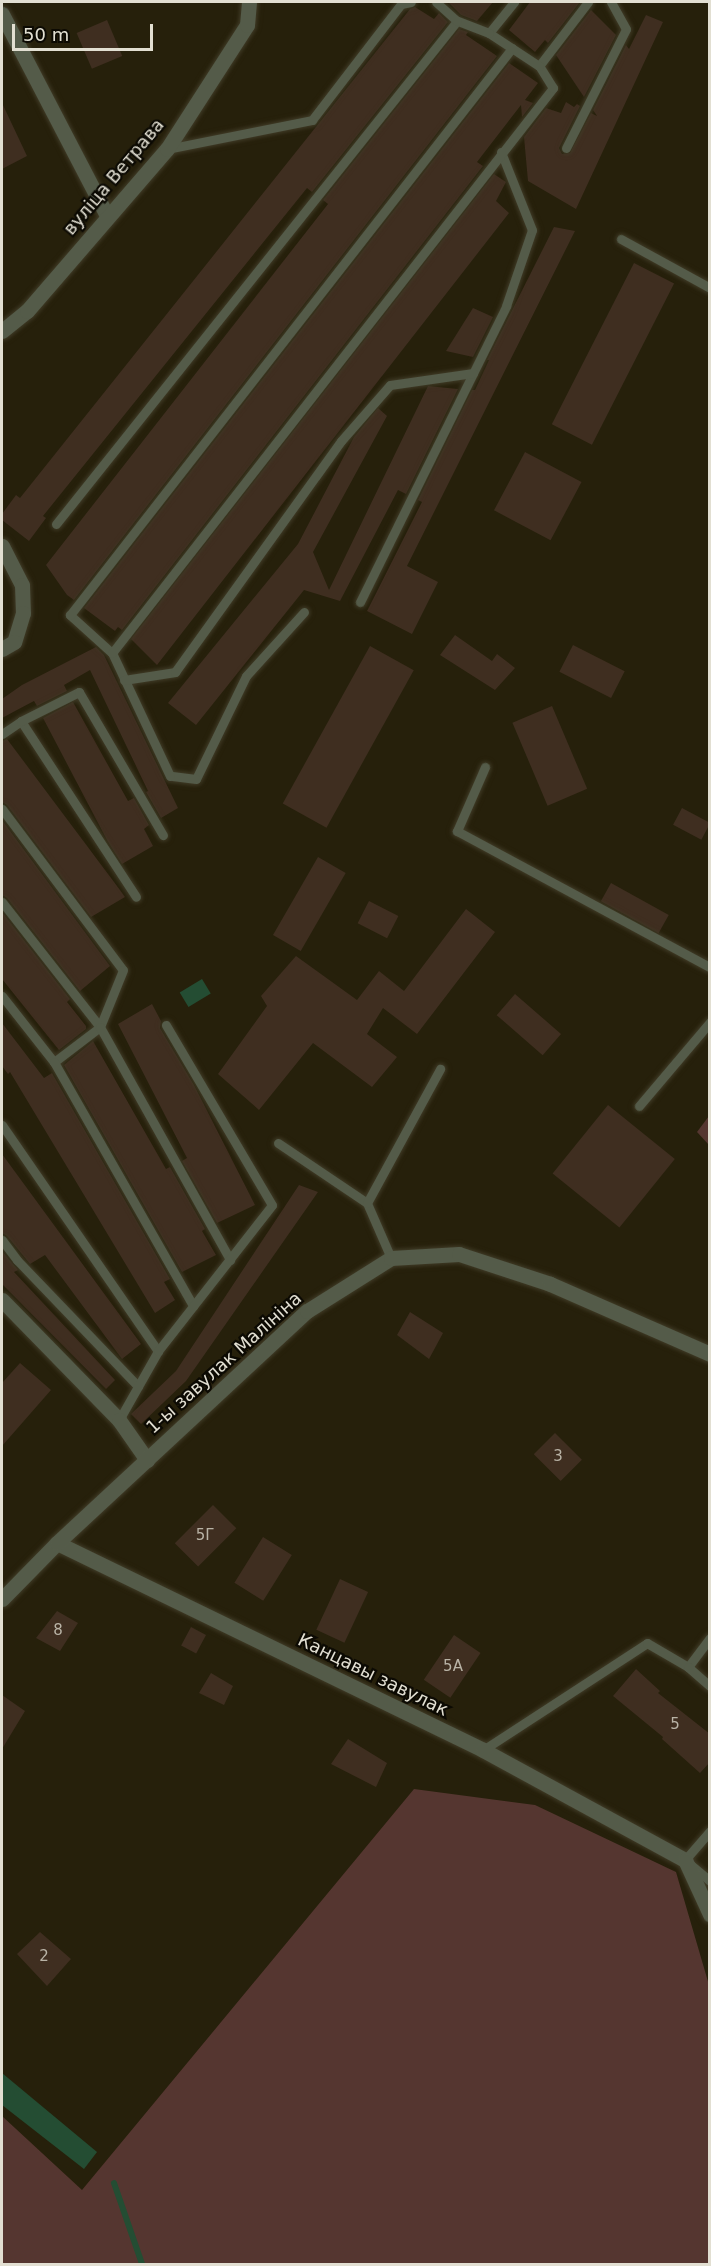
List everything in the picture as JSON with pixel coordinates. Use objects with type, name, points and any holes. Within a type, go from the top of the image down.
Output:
[{"type":"street","name":"вуліца Ветрава","points":[[2,331],[27,311],[167,149],[247,25],[249,2]]},
{"type":"street","points":[[2,14],[107,216]]},
{"type":"street","points":[[2,546],[22,585],[23,613],[14,642],[2,649]]},
{"type":"street","name":"1-ы завулак Малініна","points":[[57,1543],[307,1311],[391,1258],[459,1254],[550,1284],[710,1354]]},
{"type":"street","points":[[2,1300],[119,1420],[147,1460]]},
{"type":"street","points":[[2,1597],[57,1543]]},
{"type":"street","name":"Канцавы завулак","points":[[57,1543],[483,1750],[685,1860]]},
{"type":"street","points":[[685,1860],[710,1914]]},
{"type":"lane","points":[[167,149],[312,120],[401,4],[411,2]]},
{"type":"lane","points":[[112,653],[553,88],[539,66],[489,33],[457,21],[436,2]]},
{"type":"lane","points":[[489,33],[514,2]]},
{"type":"lane","points":[[539,66],[588,2]]},
{"type":"lane","points":[[566,148],[626,29],[611,2]]},
{"type":"lane","points":[[56,524],[457,21]]},
{"type":"lane","points":[[304,612],[246,676],[196,779],[170,776],[112,653],[70,615],[512,48]]},
{"type":"lane","points":[[360,602],[506,306],[532,230],[501,152]]},
{"type":"lane","points":[[621,238],[710,288]]},
{"type":"lane","points":[[124,680],[175,672],[341,441],[390,385],[473,373]]},
{"type":"lane","points":[[2,734],[21,721],[79,692],[163,835]]},
{"type":"lane","points":[[21,721],[136,897]]},
{"type":"lane","points":[[485,767],[457,831],[710,968]]},
{"type":"lane","points":[[2,809],[123,970],[100,1027],[54,1062]]},
{"type":"lane","points":[[2,902],[100,1027],[230,1260]]},
{"type":"lane","points":[[2,996],[54,1062],[194,1306]]},
{"type":"lane","points":[[639,1106],[710,1022]]},
{"type":"lane","points":[[119,1420],[158,1351],[272,1205],[166,1025]]},
{"type":"lane","points":[[367,1203],[440,1069]]},
{"type":"lane","points":[[2,1125],[158,1351]]},
{"type":"lane","points":[[278,1143],[367,1203],[391,1258]]},
{"type":"lane","points":[[2,1240],[17,1260],[138,1386]]},
{"type":"lane","points":[[688,1667],[710,1638]]},
{"type":"lane","points":[[483,1750],[647,1643],[688,1667],[710,1686]]},
{"type":"lane","points":[[710,1831],[685,1860],[710,1881]]},
{"type":"shaded area","points":[[202,979],[211,994],[188,1007],[180,992]]},
{"type":"shaded area","points":[[709,1116],[709,1145],[697,1132]]},
{"type":"shaded area","points":[[414,1789],[535,1805],[676,1872],[709,1985],[709,2264],[2,2264],[2,2116],[82,2190]]},
{"type":"shaded area","points":[[2,2073],[97,2152],[84,2169],[2,2105]]},
{"type":"building","points":[[448,2],[493,2],[477,21],[461,15]]},
{"type":"building","points":[[530,2],[580,2],[548,43],[545,40],[535,52],[509,30]]},
{"type":"building","points":[[415,7],[434,19],[439,13],[448,22],[312,192],[307,188],[43,516],[46,518],[29,541],[2,520],[2,514],[16,495],[20,498],[410,9]]},
{"type":"building","points":[[591,10],[616,35],[584,97],[556,55]]},
{"type":"building","points":[[646,15],[663,22],[576,209],[528,181],[524,137],[546,108],[561,113],[566,102],[574,107],[577,104],[580,106],[559,148],[562,154],[570,153],[591,113],[597,116],[593,110],[626,45],[629,49]]},
{"type":"building","points":[[107,20],[122,56],[92,69],[77,33]]},
{"type":"building","points":[[459,29],[468,32],[466,35],[497,56],[74,600],[67,595],[46,565],[328,204],[323,200]]},
{"type":"building","points":[[509,63],[538,83],[525,100],[533,103],[522,117],[521,105],[477,162],[483,166],[122,630],[118,627],[115,631],[84,608]]},
{"type":"building","points":[[2,103],[27,156],[2,169]]},
{"type":"building","points":[[494,174],[506,182],[496,201],[509,213],[157,665],[131,639]]},
{"type":"building","points":[[554,227],[575,231],[407,566],[438,582],[412,634],[367,611],[422,502],[418,500],[472,390],[475,390],[489,360],[487,360]]},
{"type":"building","points":[[634,263],[674,283],[592,445],[552,424]]},
{"type":"building","points":[[473,308],[493,317],[473,357],[446,351]]},
{"type":"building","points":[[428,386],[458,389],[406,494],[398,490],[340,601],[304,590],[196,725],[168,703],[298,544],[354,437],[378,408],[387,416],[313,552],[329,590]]},
{"type":"building","points":[[525,452],[582,482],[551,540],[494,510]]},
{"type":"building","points":[[455,635],[492,661],[497,654],[515,668],[495,690],[440,655]]},
{"type":"building","points":[[573,645],[625,671],[611,698],[559,672]]},
{"type":"building","points":[[370,646],[414,670],[326,828],[283,803]]},
{"type":"building","points":[[96,647],[104,655],[178,808],[161,818],[146,792],[148,791],[90,670],[64,685],[67,691],[37,706],[34,701],[2,718],[2,699],[22,685]]},
{"type":"building","points":[[73,702],[128,801],[134,798],[149,825],[144,829],[153,846],[122,864],[108,842],[43,718]]},
{"type":"building","points":[[552,706],[587,789],[548,806],[512,723]]},
{"type":"building","points":[[7,739],[125,897],[91,917],[7,805],[2,802],[2,741]]},
{"type":"building","points":[[682,808],[710,823],[701,840],[673,825]]},
{"type":"building","points":[[2,820],[110,966],[80,991],[7,898],[2,895]]},
{"type":"building","points":[[318,857],[346,873],[301,951],[273,935]]},
{"type":"building","points":[[611,883],[669,915],[659,933],[601,901]]},
{"type":"building","points":[[369,901],[398,916],[387,938],[358,923]]},
{"type":"building","points":[[466,909],[495,932],[417,1034],[383,1008],[367,1034],[397,1057],[372,1087],[313,1043],[259,1110],[218,1074],[267,1006],[261,996],[296,956],[357,1000],[379,971],[404,991]]},
{"type":"building","points":[[2,912],[70,999],[67,1002],[86,1026],[86,1029],[59,1050],[2,979]]},
{"type":"building","points":[[515,994],[561,1034],[543,1055],[497,1015]]},
{"type":"building","points":[[152,1004],[161,1021],[160,1028],[194,1085],[255,1205],[217,1223],[182,1161],[187,1158],[118,1024]]},
{"type":"building","points":[[2,1023],[44,1078],[52,1073],[170,1279],[164,1282],[175,1300],[155,1313],[10,1072],[8,1074],[2,1066]]},
{"type":"building","points":[[93,1041],[166,1169],[170,1167],[205,1229],[202,1231],[216,1255],[182,1272],[64,1065]]},
{"type":"building","points":[[608,1105],[675,1159],[619,1228],[553,1173]]},
{"type":"building","points":[[2,1154],[141,1344],[122,1359],[45,1255],[30,1264],[2,1233]]},
{"type":"building","points":[[299,1185],[318,1192],[186,1381],[141,1424],[131,1414],[176,1371]]},
{"type":"building","points":[[2,1251],[18,1270],[14,1272],[115,1380],[106,1389],[2,1284]]},
{"type":"building","points":[[410,1312],[443,1333],[429,1359],[397,1335]]},
{"type":"building","points":[[20,1363],[51,1390],[2,1446],[2,1383]]},
{"type":"building","points":[[555,1433],[582,1460],[561,1481],[534,1454]]},
{"type":"building","points":[[213,1505],[236,1528],[198,1567],[175,1543]]},
{"type":"building","points":[[263,1537],[292,1555],[263,1601],[234,1583]]},
{"type":"building","points":[[340,1579],[368,1592],[344,1643],[316,1630]]},
{"type":"building","points":[[57,1611],[78,1623],[60,1651],[36,1638]]},
{"type":"building","points":[[191,1627],[206,1635],[196,1654],[181,1646]]},
{"type":"building","points":[[454,1635],[481,1653],[450,1698],[424,1680]]},
{"type":"building","points":[[636,1669],[660,1691],[658,1693],[710,1734],[710,1762],[700,1773],[662,1739],[663,1737],[613,1696]]},
{"type":"building","points":[[211,1673],[233,1686],[224,1705],[199,1693]]},
{"type":"building","points":[[2,1695],[25,1711],[2,1749]]},
{"type":"building","points":[[348,1739],[387,1763],[376,1787],[331,1764]]},
{"type":"building","points":[[40,1932],[71,1959],[47,1986],[17,1954]]},
{"type":"waterway","points":[[114,2183],[142,2264]]}]
